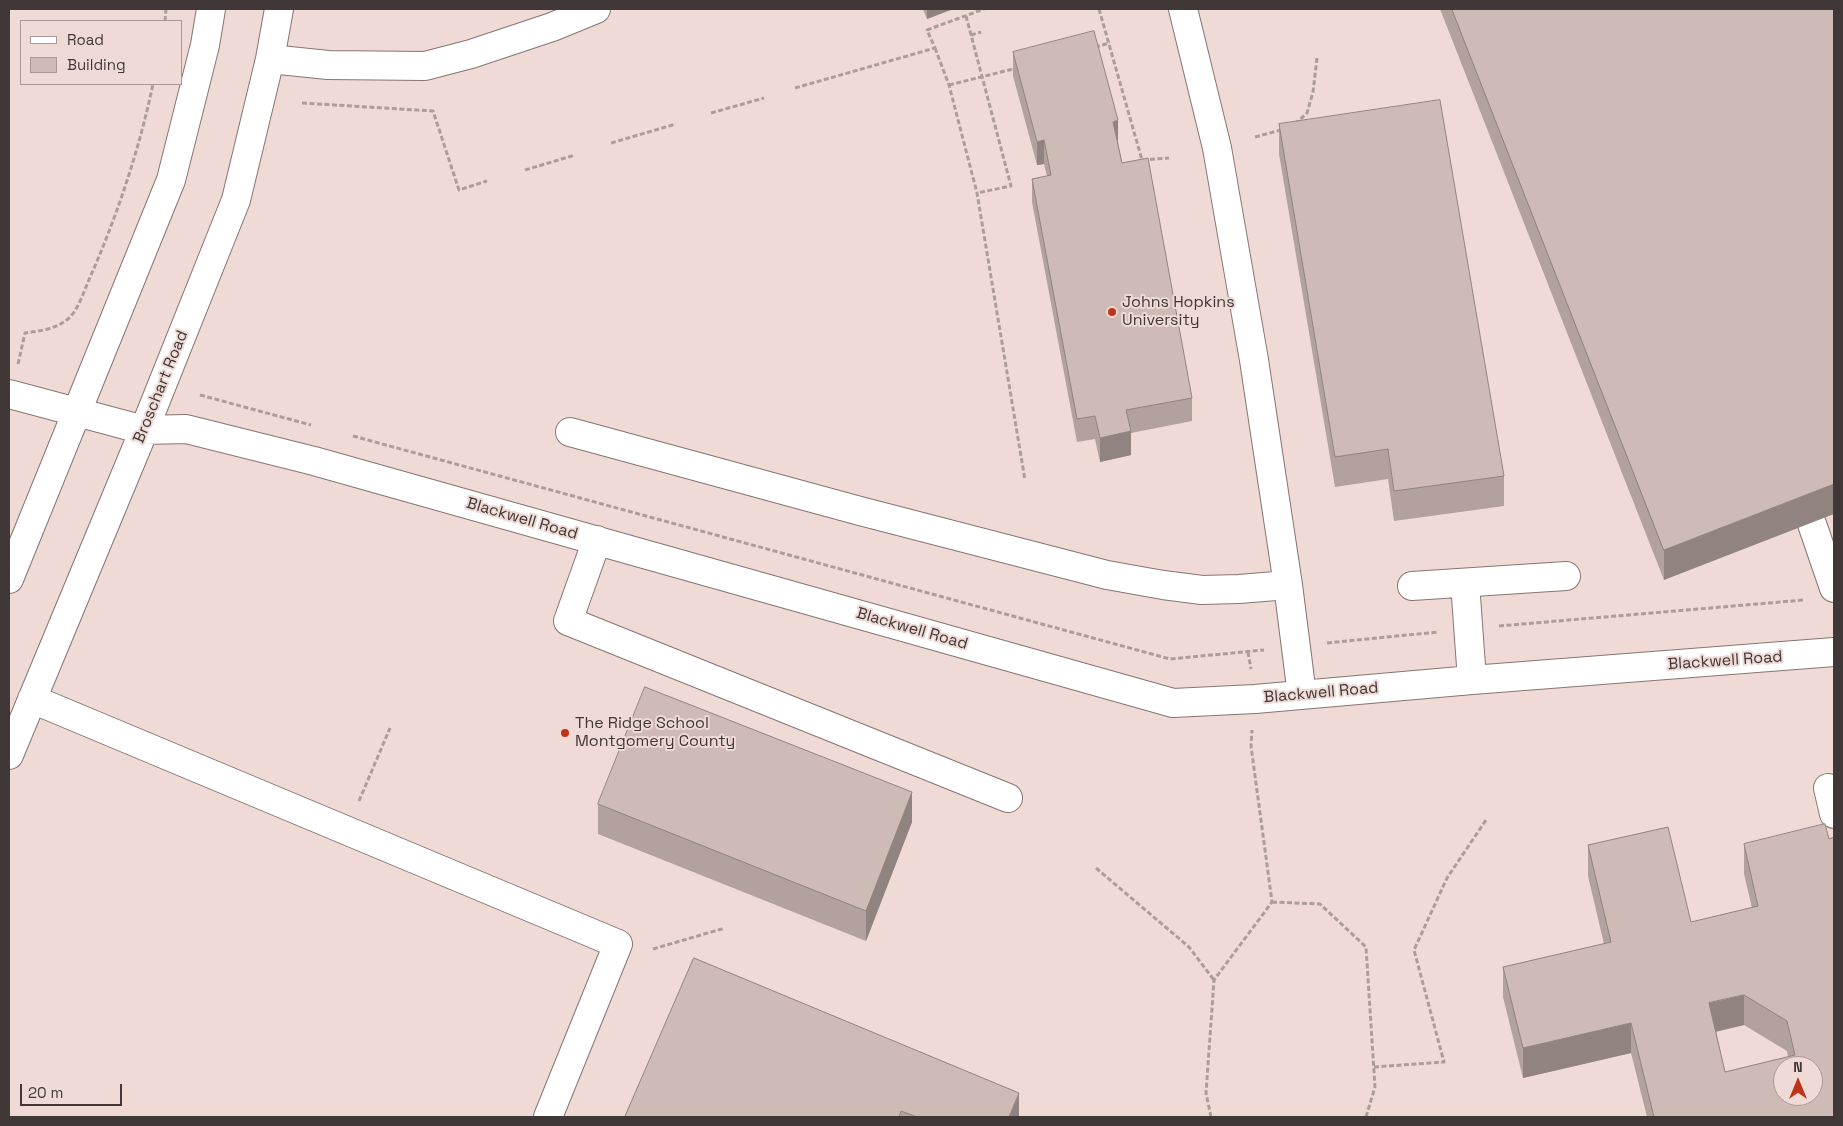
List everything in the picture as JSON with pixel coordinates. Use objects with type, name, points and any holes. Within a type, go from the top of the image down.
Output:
[{"type":"street","points":[[9,579],[171,180],[205,45],[211,9]]},
{"type":"street","name":"Broschart Road","points":[[9,755],[144,430],[236,200],[270,59],[279,9]]},
{"type":"street","points":[[270,59],[328,64],[425,66],[471,54],[552,27],[596,9]]},
{"type":"street","points":[[1183,9],[1217,148],[1254,360],[1288,585],[1302,695]]},
{"type":"street","name":"Blackwell Road","points":[[10,394],[144,430],[186,428],[314,461],[1173,703],[1254,699],[1834,652]]},
{"type":"street","points":[[570,432],[860,511],[1107,575],[1202,590],[1288,585]]},
{"type":"street","points":[[1812,524],[1834,588]]},
{"type":"street","points":[[597,540],[568,621],[1008,798]]},
{"type":"street","points":[[1412,586],[1566,576]]},
{"type":"street","points":[[1465,583],[1472,680]]},
{"type":"street","points":[[32,699],[618,944],[548,1117]]},
{"type":"street","points":[[1828,788],[1834,814]]},
{"type":"path","points":[[984,9],[927,30],[950,85],[977,193],[1025,480]]},
{"type":"path","points":[[1099,9],[1142,160],[1169,158]]},
{"type":"path","points":[[966,15],[1012,186],[977,193]]},
{"type":"path","points":[[971,35],[981,32]]},
{"type":"path","points":[[1092,48],[1110,43]]},
{"type":"path","points":[[795,88],[935,48]]},
{"type":"path","points":[[1292,127],[1307,113],[1317,58]]},
{"type":"path","points":[[950,85],[1020,67]]},
{"type":"path","points":[[10,394],[25,333],[56,326],[69,318],[77,306],[94,268],[124,186],[148,108],[153,85]]},
{"type":"path","points":[[711,113],[764,98]]},
{"type":"path","points":[[302,103],[433,111],[459,190],[488,181]]},
{"type":"path","points":[[612,144],[676,124]]},
{"type":"path","points":[[1255,137],[1283,130]]},
{"type":"path","points":[[524,170],[575,155]]},
{"type":"path","points":[[200,395],[316,426]]},
{"type":"path","points":[[344,434],[1170,659],[1267,650]]},
{"type":"path","points":[[1497,626],[1805,600]]},
{"type":"path","points":[[1323,644],[1444,631]]},
{"type":"path","points":[[1211,1117],[1206,1093],[1214,980],[1272,902],[1250,746],[1254,699],[1248,652]]},
{"type":"path","points":[[346,830],[390,728]]},
{"type":"path","points":[[1374,1067],[1444,1062],[1414,950],[1447,878],[1486,820]]},
{"type":"path","points":[[1096,868],[1189,947],[1214,980]]},
{"type":"path","points":[[1272,902],[1320,904],[1366,947],[1375,1087],[1366,1117]]},
{"type":"path","points":[[653,949],[725,928]]},
{"type":"building","points":[[1452,9],[1834,9],[1834,484],[1664,550]]},
{"type":"building","name":"Johns Hopkins University","points":[[1094,31],[1118,120],[1113,122],[1122,163],[1148,158],[1192,398],[1126,410],[1131,431],[1100,438],[1095,416],[1077,419],[1032,179],[1051,175],[1044,140],[1037,142],[1013,52]]},
{"type":"building","points":[[1440,100],[1504,476],[1394,491],[1388,449],[1335,457],[1279,124]]},
{"type":"building","points":[[645,687],[912,792],[866,911],[598,804]]},
{"type":"building","points":[[1825,824],[1829,839],[1834,837],[1834,1117],[1654,1117],[1631,1023],[1523,1048],[1503,967],[1611,942],[1588,845],[1668,827],[1691,922],[1758,906],[1744,844]],"holes":[[[1744,995],[1787,1021],[1795,1055],[1791,1056],[1823,1056],[1823,1106],[1773,1106],[1773,1060],[1725,1072],[1709,1003]]]},
{"type":"building","points":[[694,958],[1019,1093],[1009,1117],[917,1117],[901,1111],[899,1117],[625,1117]]},
{"type":"place","name":"Johns Hopkins University","points":[[1112,312]]},
{"type":"place","name":"The Ridge School Montgomery County","points":[[565,733]]}]
